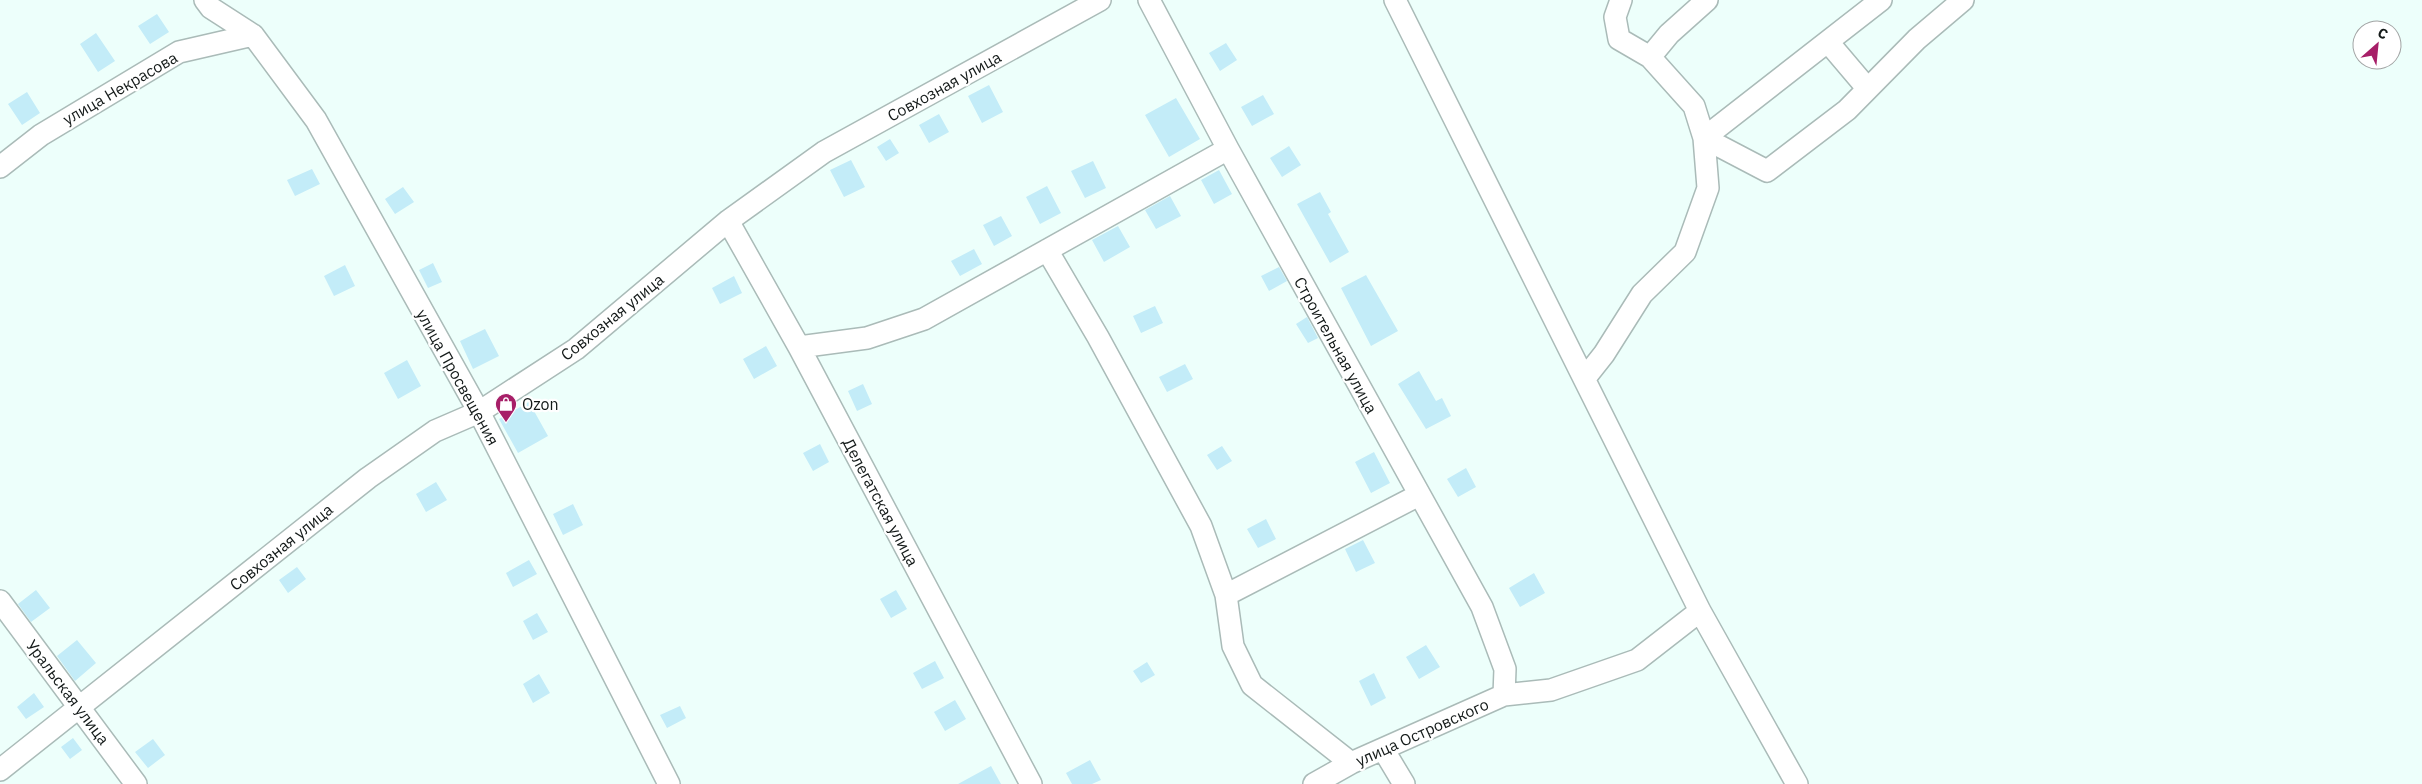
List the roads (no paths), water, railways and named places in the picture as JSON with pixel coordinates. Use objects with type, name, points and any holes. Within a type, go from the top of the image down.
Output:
[{"type":"street","name":"улица Просвещения","points":[[205,0],[211,8],[253,35],[316,120],[478,412],[669,784]]},
{"type":"street","name":"Совхозная улица","points":[[0,770],[368,478],[435,431],[478,412],[576,349],[728,221],[824,152],[1076,6],[1100,0]]},
{"type":"street","name":"Строительная улица","points":[[1149,0],[1228,149],[1482,607],[1505,669],[1504,695]]},
{"type":"street","points":[[1395,0],[1700,611],[1797,784]]},
{"type":"street","points":[[1585,378],[1604,354],[1642,294],[1685,252],[1708,188],[1704,138],[1694,106],[1650,58],[1619,39],[1615,17],[1621,0]]},
{"type":"street","points":[[1650,58],[1669,34],[1707,0]]},
{"type":"street","points":[[1704,138],[1881,0]]},
{"type":"street","points":[[1704,138],[1767,171],[1847,110],[1917,39],[1964,0]]},
{"type":"street","name":"улица Некрасова","points":[[0,167],[40,135],[179,52],[253,35]]},
{"type":"street","points":[[1828,42],[1867,88]]},
{"type":"street","points":[[799,347],[867,338],[924,319],[1228,149]]},
{"type":"street","name":"Делегатская улица","points":[[728,221],[799,347],[1031,784]]},
{"type":"street","points":[[1047,250],[1098,337],[1201,526],[1226,595],[1233,646],[1252,685],[1351,763]]},
{"type":"street","points":[[1226,595],[1419,496]]},
{"type":"street","name":"Уральская улица","points":[[0,601],[136,784]]},
{"type":"street","name":"улица Островского","points":[[1314,784],[1351,763],[1504,695],[1552,690],[1637,660],[1700,611]]},
{"type":"street","points":[[1383,749],[1404,784]]},
{"type":"place","name":"Ozon","points":[[506,423]]}]
